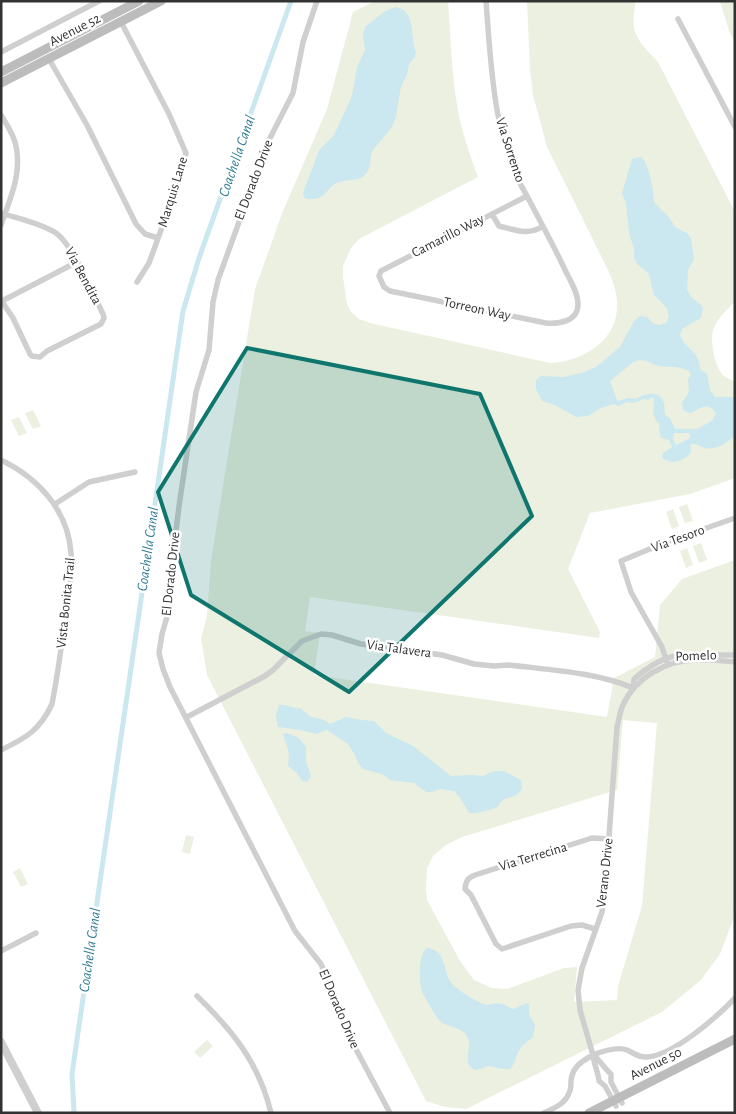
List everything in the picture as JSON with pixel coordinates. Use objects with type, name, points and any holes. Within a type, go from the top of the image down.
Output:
[{"type":"main road","name":"Avenue 52","points":[[1,72],[139,1]]},
{"type":"main road","name":"Avenue 52","points":[[1,84],[161,1]]},
{"type":"main road","points":[[49,59],[48,54],[67,44],[78,32]]},
{"type":"main road","name":"Avenue 50","points":[[602,1113],[617,1102],[735,1039]]},
{"type":"main road","name":"Avenue 50","points":[[589,1113],[617,1102],[735,1046]]},
{"type":"street","points":[[1,52],[98,1]]},
{"type":"street","name":"El Dorado Drive","points":[[317,1],[303,42],[293,93],[268,142],[218,280],[213,302],[209,350],[196,392],[172,561],[169,610],[162,634],[160,653],[163,669],[170,687],[295,931],[321,964],[350,1038],[390,1113]]},
{"type":"street","name":"Via Sorrento","points":[[486,1],[491,73],[501,127],[515,172],[576,292],[578,306],[574,315]]},
{"type":"street","points":[[678,19],[735,127]]},
{"type":"street","name":"Marquis Lane","points":[[121,22],[169,114],[186,153],[180,176],[149,263],[137,282]]},
{"type":"street","points":[[49,59],[87,125],[136,224],[145,234],[158,238]]},
{"type":"street","points":[[1,115],[12,132],[16,145],[18,166],[17,177],[3,213],[1,225]]},
{"type":"street","name":"Camarillo Way","points":[[381,282],[379,276],[381,271],[527,196]]},
{"type":"street","name":"Via Bendita","points":[[1,300],[13,318],[32,356],[40,358],[47,351],[98,326],[102,322],[103,314],[68,244],[57,234],[43,226],[3,213]]},
{"type":"street","points":[[492,214],[499,226],[518,231],[531,232],[543,226]]},
{"type":"street","points":[[1,300],[77,262]]},
{"type":"street","name":"Torreon Way","points":[[381,282],[384,288],[390,291],[546,323],[560,324],[574,315]]},
{"type":"street","name":"Vista Bonita Trail","points":[[1,460],[24,473],[55,504],[66,530],[71,552],[72,577],[52,704],[45,718],[35,730],[23,739],[1,750]]},
{"type":"street","points":[[55,504],[89,482],[134,472]]},
{"type":"street","name":"Via Tesoro","points":[[665,657],[662,647],[631,592],[621,561],[664,543],[735,518]]},
{"type":"street","name":"Via Talavera","points":[[187,717],[265,676],[302,641],[321,634],[332,635],[361,644],[442,655],[474,664],[509,665],[601,678],[633,688]]},
{"type":"street","name":"Pomelo","points":[[633,688],[634,679],[665,657],[694,654],[735,655]]},
{"type":"street","points":[[665,657],[668,665]]},
{"type":"street","name":"Pomelo","points":[[633,688],[655,671],[668,665],[695,660],[735,662]]},
{"type":"street","name":"Verano Drive","points":[[617,1102],[611,1082],[611,1074],[604,1069],[595,1054],[580,1010],[578,990],[582,968],[602,912],[617,727],[622,705],[633,688]]},
{"type":"street","name":"Via Terrecina","points":[[595,929],[582,925],[571,926],[502,949],[496,944],[471,895],[465,889],[468,878],[475,875],[592,838],[609,839]]},
{"type":"street","points":[[1,951],[36,933]]},
{"type":"street","points":[[197,996],[224,1023],[246,1052],[261,1082],[271,1113]]},
{"type":"street","points":[[544,1113],[560,1105],[565,1100],[570,1092],[572,1074],[578,1064],[595,1054],[622,1048],[636,1056],[659,1056],[715,1018],[735,998]]},
{"type":"street","points":[[1,1042],[38,1113]]},
{"type":"street","name":"Verano Drive","points":[[595,1054],[594,1063],[598,1072],[598,1081],[605,1086],[617,1102]]},
{"type":"highlighted area","points":[[247,348],[480,394],[532,516],[349,692],[191,595],[158,492]]},
{"type":"green space","points":[[375,1],[448,1],[456,96],[464,136],[478,177],[359,239],[351,248],[343,266],[343,277],[347,304],[351,312],[359,319],[550,363],[573,359],[584,354],[603,341],[610,332],[615,321],[617,309],[614,286],[609,272],[547,147],[533,95],[527,1],[636,1],[634,29],[636,35],[658,62],[735,212],[735,302],[717,322],[713,330],[712,341],[718,367],[724,376],[735,382],[735,478],[690,494],[590,513],[568,569],[600,632],[599,638],[310,597],[305,631],[320,633],[314,675],[607,717],[614,678],[655,657],[660,605],[682,579],[735,560],[735,892],[733,920],[720,954],[701,980],[662,1012],[466,1109],[445,1107],[426,1101],[207,675],[201,638],[207,616],[211,560],[255,289],[283,211],[327,109],[353,12]],"holes":[[[623,720],[657,723],[642,906],[618,986],[617,1000],[574,1002],[577,967],[564,968],[507,989],[492,988],[474,980],[460,961],[427,900],[427,868],[433,856],[446,845],[462,837],[617,790]]]},
{"type":"green space","points":[[720,1],[735,1],[735,43],[729,31]]},
{"type":"green space","points":[[33,410],[41,426],[33,429],[25,413]]},
{"type":"green space","points":[[19,417],[27,433],[19,436],[11,420]]},
{"type":"green space","points":[[687,504],[693,521],[685,523],[679,507]]},
{"type":"green space","points":[[673,509],[679,526],[672,529],[666,512]]},
{"type":"green space","points":[[701,543],[707,560],[699,563],[693,546]]},
{"type":"green space","points":[[687,548],[693,565],[686,568],[680,551]]},
{"type":"green space","points":[[186,835],[194,837],[190,854],[182,852]]},
{"type":"green space","points":[[20,868],[28,884],[21,887],[13,872]]},
{"type":"green space","points":[[207,1040],[213,1046],[200,1058],[194,1052]]},
{"type":"water","points":[[395,7],[402,9],[409,18],[416,52],[415,57],[409,64],[407,75],[401,86],[396,117],[392,127],[373,150],[369,169],[365,175],[356,180],[334,184],[318,198],[306,199],[303,193],[319,150],[334,135],[352,96],[357,67],[365,50],[363,35],[365,27],[384,12]]},
{"type":"water","points":[[641,157],[644,160],[650,178],[654,202],[669,217],[675,227],[687,233],[691,239],[694,259],[688,270],[687,289],[691,297],[703,309],[701,318],[683,328],[680,335],[696,355],[700,369],[707,374],[710,390],[715,397],[735,397],[735,436],[721,445],[709,449],[692,444],[690,445],[691,452],[685,458],[673,462],[662,457],[663,453],[672,447],[669,440],[661,438],[660,423],[657,422],[653,412],[653,397],[634,403],[627,402],[619,406],[614,404],[601,408],[588,416],[576,417],[555,405],[542,401],[536,389],[536,380],[541,376],[564,377],[596,367],[620,347],[634,321],[640,316],[647,317],[654,324],[659,325],[666,323],[669,317],[667,308],[654,295],[649,274],[637,264],[634,258],[626,204],[622,193],[632,159]],"holes":[[[638,360],[689,371],[691,375],[688,379],[689,392],[682,403],[683,410],[690,413],[706,406],[709,407],[716,413],[712,421],[697,429],[675,429],[670,418],[665,415],[664,403],[659,396],[652,394],[636,399],[617,400],[610,381]],[[674,433],[689,433],[690,438],[676,445],[673,439]]]},
{"type":"water","points":[[279,705],[300,708],[311,717],[322,719],[330,724],[346,717],[374,721],[386,733],[413,746],[451,776],[483,776],[495,771],[504,771],[521,780],[522,789],[516,795],[501,801],[495,808],[469,813],[454,791],[441,789],[426,792],[414,783],[390,780],[382,774],[363,769],[348,744],[327,730],[316,734],[278,727],[276,716]]},
{"type":"water","points":[[287,733],[299,738],[306,747],[306,761],[311,776],[307,782],[302,781],[297,773],[288,766],[289,753],[283,734]]},
{"type":"water","points":[[427,948],[434,950],[442,958],[453,985],[474,1000],[487,1005],[500,1003],[513,1009],[527,1003],[529,1005],[529,1014],[535,1025],[533,1037],[521,1047],[510,1069],[489,1066],[475,1070],[468,1063],[469,1040],[467,1036],[461,1030],[440,1021],[422,992],[420,981],[421,962],[424,951]]},
{"type":"waterway","name":"Coachella Canal","points":[[74,1113],[72,1074],[183,311],[199,258],[291,1]]}]
